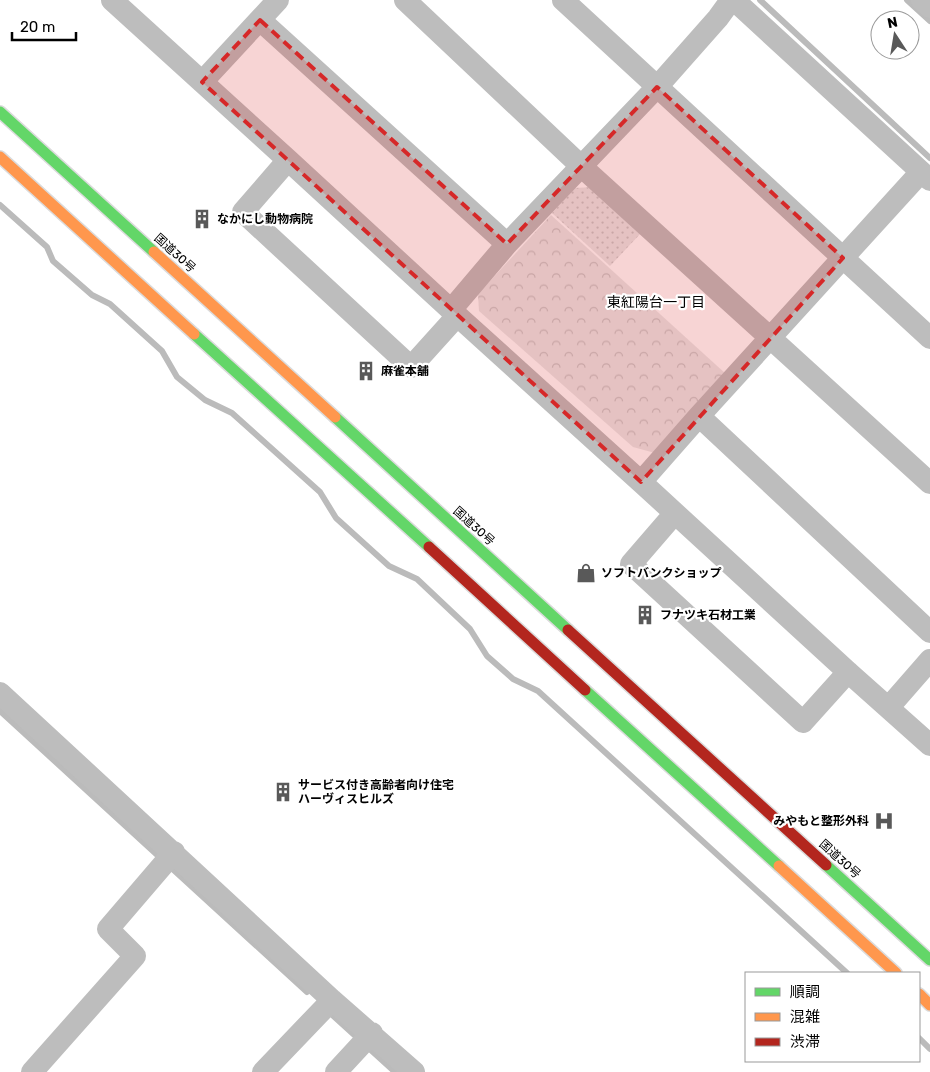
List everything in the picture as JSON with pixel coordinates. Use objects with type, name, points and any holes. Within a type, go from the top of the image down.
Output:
[{"type":"highway","name":"国道30号","points":[[0,112],[930,960]]},
{"type":"highway","points":[[0,157],[895,972]]},
{"type":"highway","points":[[920,995],[930,1004]]},
{"type":"street","points":[[202,82],[278,0]]},
{"type":"street","points":[[405,0],[582,166],[772,337],[930,483]]},
{"type":"street","points":[[563,0],[930,338]]},
{"type":"street","points":[[288,160],[242,212],[411,367],[507,244],[657,87],[732,0],[925,176],[843,258],[699,416],[642,482]]},
{"type":"street","points":[[922,0],[930,7]]},
{"type":"street","points":[[120,3],[202,82],[454,313],[930,745]]},
{"type":"street","points":[[260,20],[507,244]]},
{"type":"street","points":[[699,416],[930,632]]},
{"type":"street","points":[[675,513],[631,564],[804,722],[848,672]]},
{"type":"street","points":[[889,707],[930,660]]},
{"type":"street","points":[[0,693],[167,860],[327,1006],[366,1039],[409,1070]]},
{"type":"street","points":[[32,1072],[135,956],[108,928],[167,860]]},
{"type":"street","points":[[263,1072],[327,1006]]},
{"type":"street","points":[[336,1072],[366,1039]]},
{"type":"highlighted area","points":[[260,20],[507,244],[657,87],[843,258],[641,482],[202,82]]},
{"type":"green space","points":[[593,187],[642,232],[610,266],[552,213],[575,188]]},
{"type":"green space","points":[[551,215],[726,374],[655,453],[633,447],[479,311],[478,294]]},
{"type":"waterway","points":[[760,0],[930,158]]},
{"type":"waterway","points":[[907,0],[930,21]]},
{"type":"waterway","points":[[0,205],[47,247],[53,261],[92,295],[110,304],[162,351],[177,377],[205,400],[232,413],[320,492],[336,518],[389,566],[417,579],[470,629],[487,656],[513,679],[538,691],[846,972]]},
{"type":"waterway","points":[[0,711],[307,992]]},
{"type":"waterway","points":[[329,1012],[395,1072]]},
{"type":"waterway","points":[[920,1039],[930,1049]]},
{"type":"traffic: fast","points":[[0,112],[154,252]]},
{"type":"traffic: fast","points":[[194,334],[429,547]]},
{"type":"traffic: fast","points":[[335,417],[568,630]]},
{"type":"traffic: fast","points":[[585,690],[779,866]]},
{"type":"traffic: fast","points":[[826,865],[930,960]]},
{"type":"traffic: slow","points":[[0,157],[194,334]]},
{"type":"traffic: slow","points":[[154,252],[335,417]]},
{"type":"traffic: slow","points":[[779,866],[895,972]]},
{"type":"traffic: slow","points":[[920,995],[930,1005]]},
{"type":"traffic: jam","points":[[429,547],[585,690]]},
{"type":"traffic: jam","points":[[568,630],[826,865]]},
{"type":"place","name":"なかにし動物病院","points":[[202,219]]},
{"type":"place","name":"麻雀本舗","points":[[366,371]]},
{"type":"place","name":"ソフトバンクショップ","points":[[586,573]]},
{"type":"place","name":"フナツキ石材工業","points":[[645,615]]},
{"type":"place","name":"サービス付き高齢者向け住宅 ハーヴィスヒルズ","points":[[283,792]]},
{"type":"place","name":"みやもと整形外科","points":[[884,821]]},
{"type":"district","name":"東紅陽台一丁目","points":[[656,302]]}]
